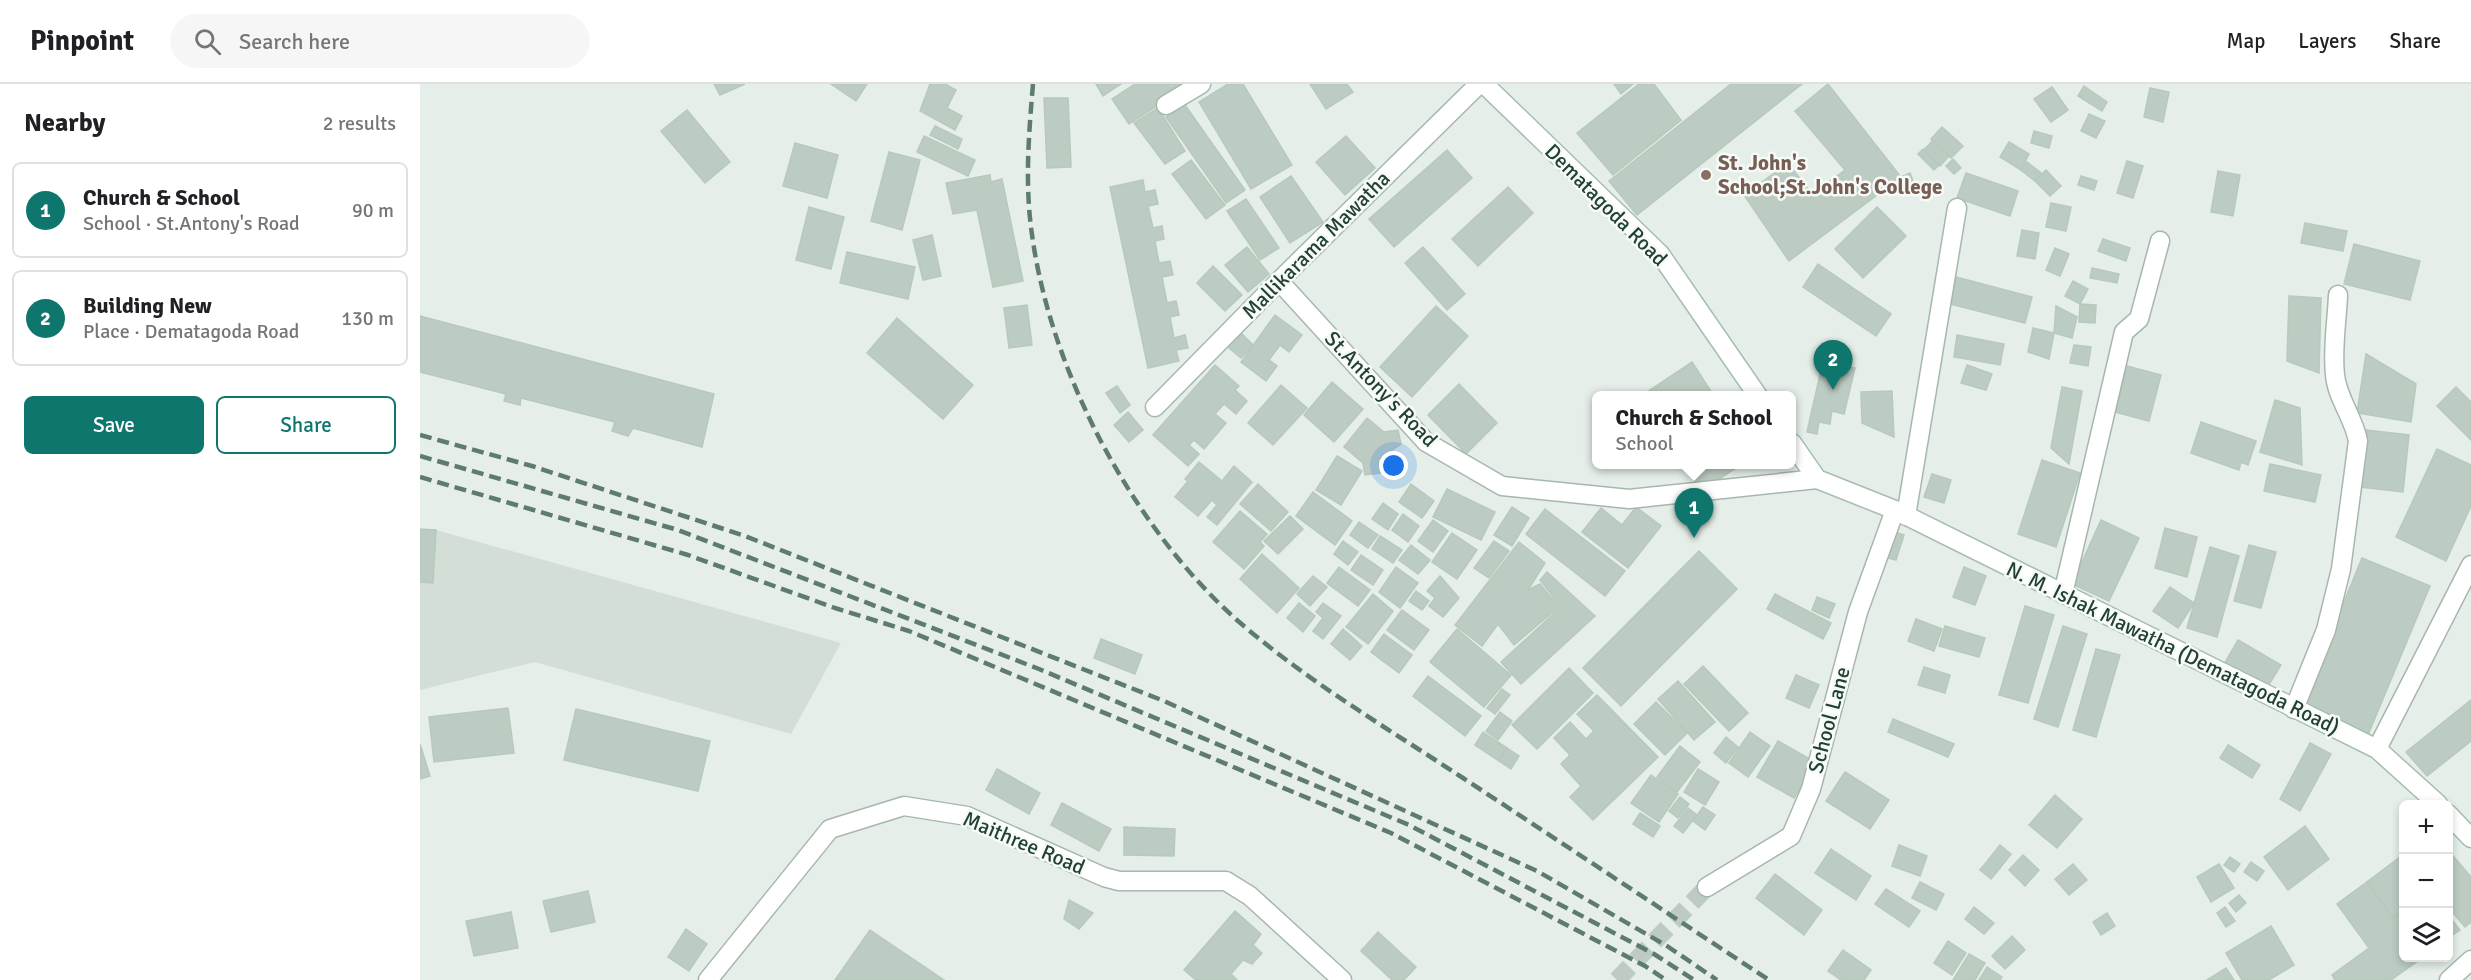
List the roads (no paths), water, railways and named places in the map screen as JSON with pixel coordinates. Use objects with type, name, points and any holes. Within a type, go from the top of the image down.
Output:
[{"type":"street","points":[[1166,105],[1202,84]]},
{"type":"street","name":"Mallikarama Mawatha","points":[[1155,407],[1279,281],[1482,84]]},
{"type":"street","name":"Dematagoda Road","points":[[1482,84],[1660,254],[1755,391]]},
{"type":"street","name":"School Lane","points":[[1707,887],[1791,836],[1811,789],[1858,612],[1901,513],[1957,208]]},
{"type":"street","points":[[2063,594],[2124,332],[2139,318],[2160,241]]},
{"type":"street","name":"St.Antony's Road","points":[[1279,281],[1426,442],[1502,486],[1629,499],[1817,479]]},
{"type":"street","points":[[2295,709],[2326,630],[2341,569],[2358,441],[2355,424],[2339,392],[2334,375],[2338,295]]},
{"type":"street","points":[[1796,450],[1817,479],[1901,513]]},
{"type":"street","name":"N. M. Ishak Mawatha (Dematagoda Road)","points":[[1901,513],[2377,749],[2434,800]]},
{"type":"street","points":[[2377,749],[2471,565]]},
{"type":"street","name":"Maithree Road","points":[[708,980],[830,829],[904,806],[967,816],[1104,877],[1119,881],[1226,882],[1250,896],[1342,980]]},
{"type":"street","points":[[2453,819],[2471,838]]},
{"type":"street","points":[[2450,980],[2471,960]]},
{"type":"tunnel","points":[[1617,980],[1707,887]]},
{"type":"railway","points":[[1033,84],[1028,191],[1040,281],[1056,335],[1076,389],[1101,442],[1130,492],[1163,540],[1199,583],[1238,621],[1292,664],[1769,980]]},
{"type":"railway","points":[[420,435],[532,466],[745,536],[1164,701],[1537,871],[1667,946],[1717,980]]},
{"type":"railway","points":[[420,456],[678,530],[1039,669],[1409,825],[1654,954],[1694,980]]},
{"type":"railway","points":[[420,477],[688,555],[835,608],[909,631],[1391,833],[1645,966],[1666,980]]},
{"type":"place","name":"St. John's School;St.John's College","points":[[1706,175]]},
{"type":"place","name":"Building New","points":[[1833,390]]},
{"type":"place","name":"Church & School","points":[[1694,538]]}]
